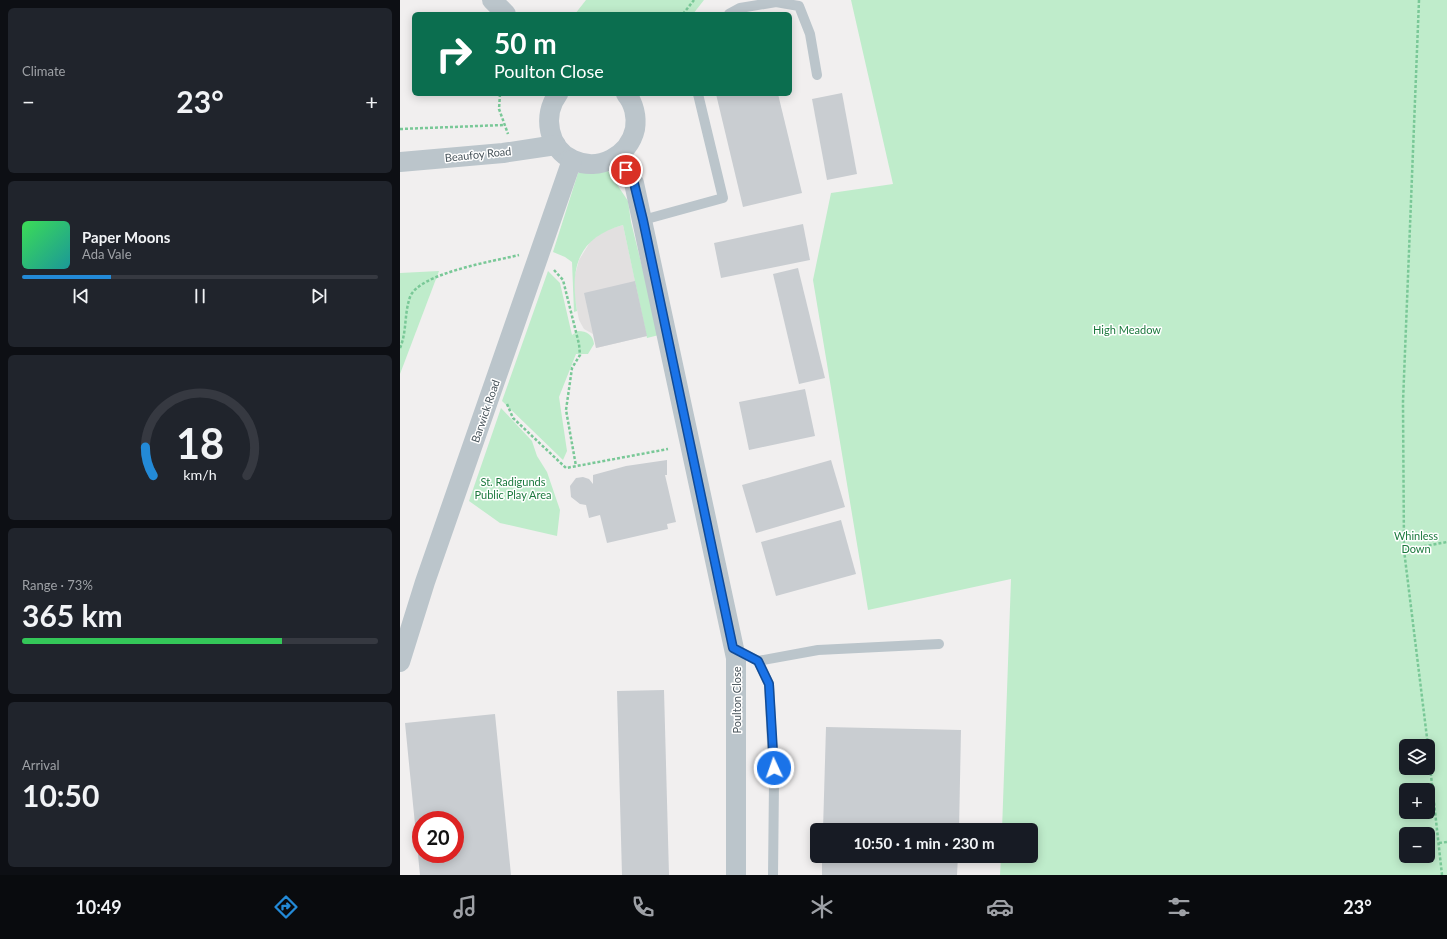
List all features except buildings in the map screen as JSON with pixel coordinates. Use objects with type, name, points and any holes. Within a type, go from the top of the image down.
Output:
[{"type":"street","points":[[492,0],[504,12]]},
{"type":"street","points":[[557,96],[551,106],[549,118],[550,130],[556,144],[572,160],[593,164],[607,162],[618,156],[627,147],[633,136],[636,124],[634,109],[627,96]]},
{"type":"street","name":"Beaufoy Road","points":[[400,162],[514,151],[556,144]]},
{"type":"street","name":"Poulton Close","points":[[618,156],[634,183],[643,220],[736,658],[736,875]]},
{"type":"street","name":"Barwick Road","points":[[400,662],[425,582],[572,160]]},
{"type":"lane","points":[[733,12],[740,8],[776,2],[799,6],[810,34],[817,74]]},
{"type":"lane","points":[[643,220],[723,198],[698,96]]},
{"type":"lane","points":[[758,661],[818,650],[939,644]]},
{"type":"lane","points":[[733,648],[758,661],[769,684],[774,782],[773,875]]},
{"type":"path","points":[[685,12],[694,0]]},
{"type":"path","points":[[1419,0],[1403,402],[1404,550],[1427,739]]},
{"type":"path","points":[[500,96],[499,110],[514,151]]},
{"type":"path","points":[[400,129],[504,125]]},
{"type":"path","points":[[400,348],[404,339],[406,312],[411,295],[418,286],[440,275],[539,255],[563,280],[578,331],[580,356],[572,368],[566,410],[576,466]]},
{"type":"path","points":[[496,378],[513,418],[566,468],[668,449]]},
{"type":"path","points":[[1404,550],[1447,542]]},
{"type":"path","points":[[1432,775],[1440,843],[1442,875]]},
{"type":"path","points":[[1440,843],[1447,842]]},
{"type":"shaded area","points":[[623,225],[647,336],[596,348],[593,334],[584,329],[579,320],[573,288],[575,275],[579,260],[592,239],[609,229]]},
{"type":"green space","points":[[586,0],[704,0],[695,12],[577,12]]},
{"type":"green space","name":"High Meadow","points":[[851,0],[1447,0],[1447,875],[1000,875],[1001,863],[1038,863],[1038,823],[1002,823],[1011,579],[868,610],[813,280],[831,193],[893,184]]},
{"type":"green space","points":[[608,171],[628,201],[631,222],[659,335],[647,338],[623,225],[595,238],[586,247],[580,257],[576,268],[575,281],[577,311],[574,312],[572,262],[553,252],[578,173]]},
{"type":"green space","points":[[439,271],[400,374],[400,273]]},
{"type":"green space","points":[[548,271],[560,283],[572,335],[578,331],[587,333],[591,336],[594,344],[588,354],[576,354],[559,397],[567,451],[563,460],[502,401]]},
{"type":"green space","name":"St. Radigunds Public Play Area","points":[[501,408],[532,441],[537,456],[547,472],[560,510],[557,536],[500,523],[469,501]]},
{"type":"route","points":[[626,170],[634,183],[643,220],[733,648],[758,661],[769,684],[774,768]]},
{"type":"park label","name":"Whinless Down","points":[[1416,541]]}]
